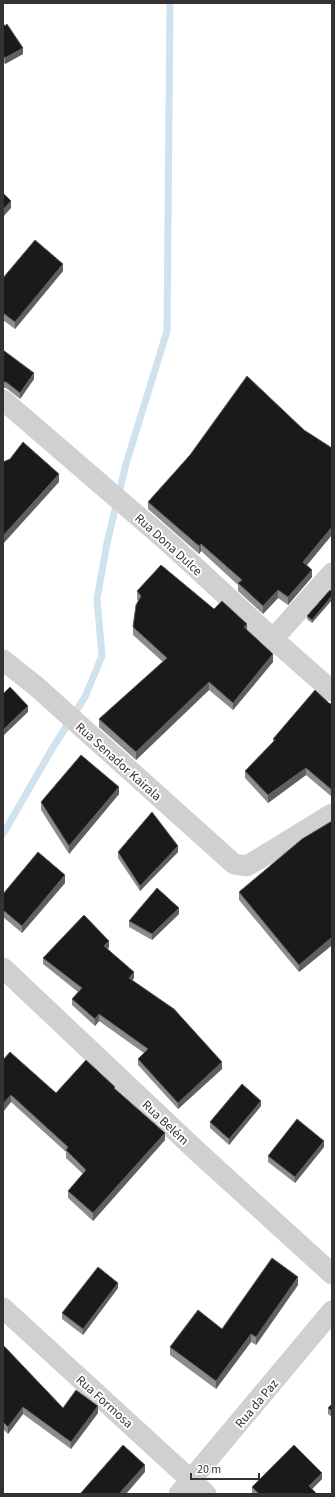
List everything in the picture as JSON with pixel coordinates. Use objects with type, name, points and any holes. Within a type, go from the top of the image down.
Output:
[{"type":"street","name":"Rua Dona Dulce","points":[[3,400],[168,542],[332,691]]},
{"type":"street","points":[[273,639],[332,573]]},
{"type":"street","name":"Rua Senador Kairala","points":[[3,660],[55,703],[234,864],[246,866],[252,863],[332,814]]},
{"type":"street","name":"Rua Belém","points":[[3,968],[200,1154],[332,1274]]},
{"type":"street","name":"Rua Formosa","points":[[3,1308],[192,1489]]},
{"type":"street","name":"Rua da Paz","points":[[192,1489],[332,1311]]},
{"type":"building","points":[[3,23],[5,26],[7,24],[23,48],[5,58],[3,55]]},
{"type":"building","points":[[3,193],[11,201],[3,210]]},
{"type":"building","points":[[35,240],[63,264],[15,322],[3,313],[3,278]]},
{"type":"building","points":[[3,350],[34,373],[20,393],[6,382],[3,382]]},
{"type":"building","points":[[247,376],[304,430],[332,448],[332,527],[303,562],[312,570],[288,597],[278,590],[263,606],[238,583],[242,580],[201,544],[199,546],[148,502],[190,455]]},
{"type":"building","points":[[23,442],[59,474],[3,536],[3,463],[10,459]]},
{"type":"building","points":[[161,565],[214,609],[222,601],[247,624],[244,627],[273,654],[233,703],[209,682],[136,752],[99,719],[167,658],[133,627],[136,605],[141,596],[137,591]]},
{"type":"building","points":[[330,590],[332,592],[332,596],[312,620],[307,616]]},
{"type":"building","points":[[10,687],[28,706],[3,730],[3,694]]},
{"type":"building","points":[[315,690],[330,704],[332,702],[332,790],[306,768],[268,795],[245,771],[275,740],[273,739]]},
{"type":"building","points":[[81,755],[119,787],[69,846],[41,802]]},
{"type":"building","points":[[152,812],[178,846],[140,886],[118,852]]},
{"type":"building","points":[[332,821],[332,940],[331,938],[299,965],[239,892],[302,839]]},
{"type":"building","points":[[38,852],[65,875],[22,926],[3,910],[3,894]]},
{"type":"building","points":[[157,888],[179,908],[152,934],[129,921]]},
{"type":"building","points":[[84,915],[109,941],[104,946],[134,972],[129,978],[174,1009],[222,1062],[178,1103],[138,1059],[148,1049],[99,1014],[95,1019],[72,999],[82,988],[43,958]]},
{"type":"building","points":[[10,1052],[56,1093],[86,1060],[115,1087],[114,1088],[165,1133],[93,1213],[68,1191],[86,1170],[66,1150],[68,1147],[11,1095],[3,1104],[3,1060]]},
{"type":"building","points":[[242,1084],[261,1101],[229,1139],[210,1122]]},
{"type":"building","points":[[297,1119],[324,1141],[295,1177],[268,1156]]},
{"type":"building","points":[[272,1258],[298,1277],[256,1337],[251,1334],[216,1381],[170,1347],[198,1310],[222,1329]]},
{"type":"building","points":[[98,1267],[118,1283],[83,1329],[62,1313]]},
{"type":"building","points":[[4,1346],[63,1408],[76,1390],[98,1406],[71,1442],[23,1407],[8,1427],[3,1422]]},
{"type":"building","points":[[332,1404],[332,1411],[328,1408]]},
{"type":"building","points":[[123,1445],[145,1465],[119,1494],[80,1494]]},
{"type":"building","points":[[294,1445],[322,1473],[309,1486],[317,1494],[259,1494],[252,1487]]},
{"type":"waterway","points":[[3,834],[52,749],[85,697],[102,656],[97,599],[107,543],[126,464],[167,331],[170,3]]}]
